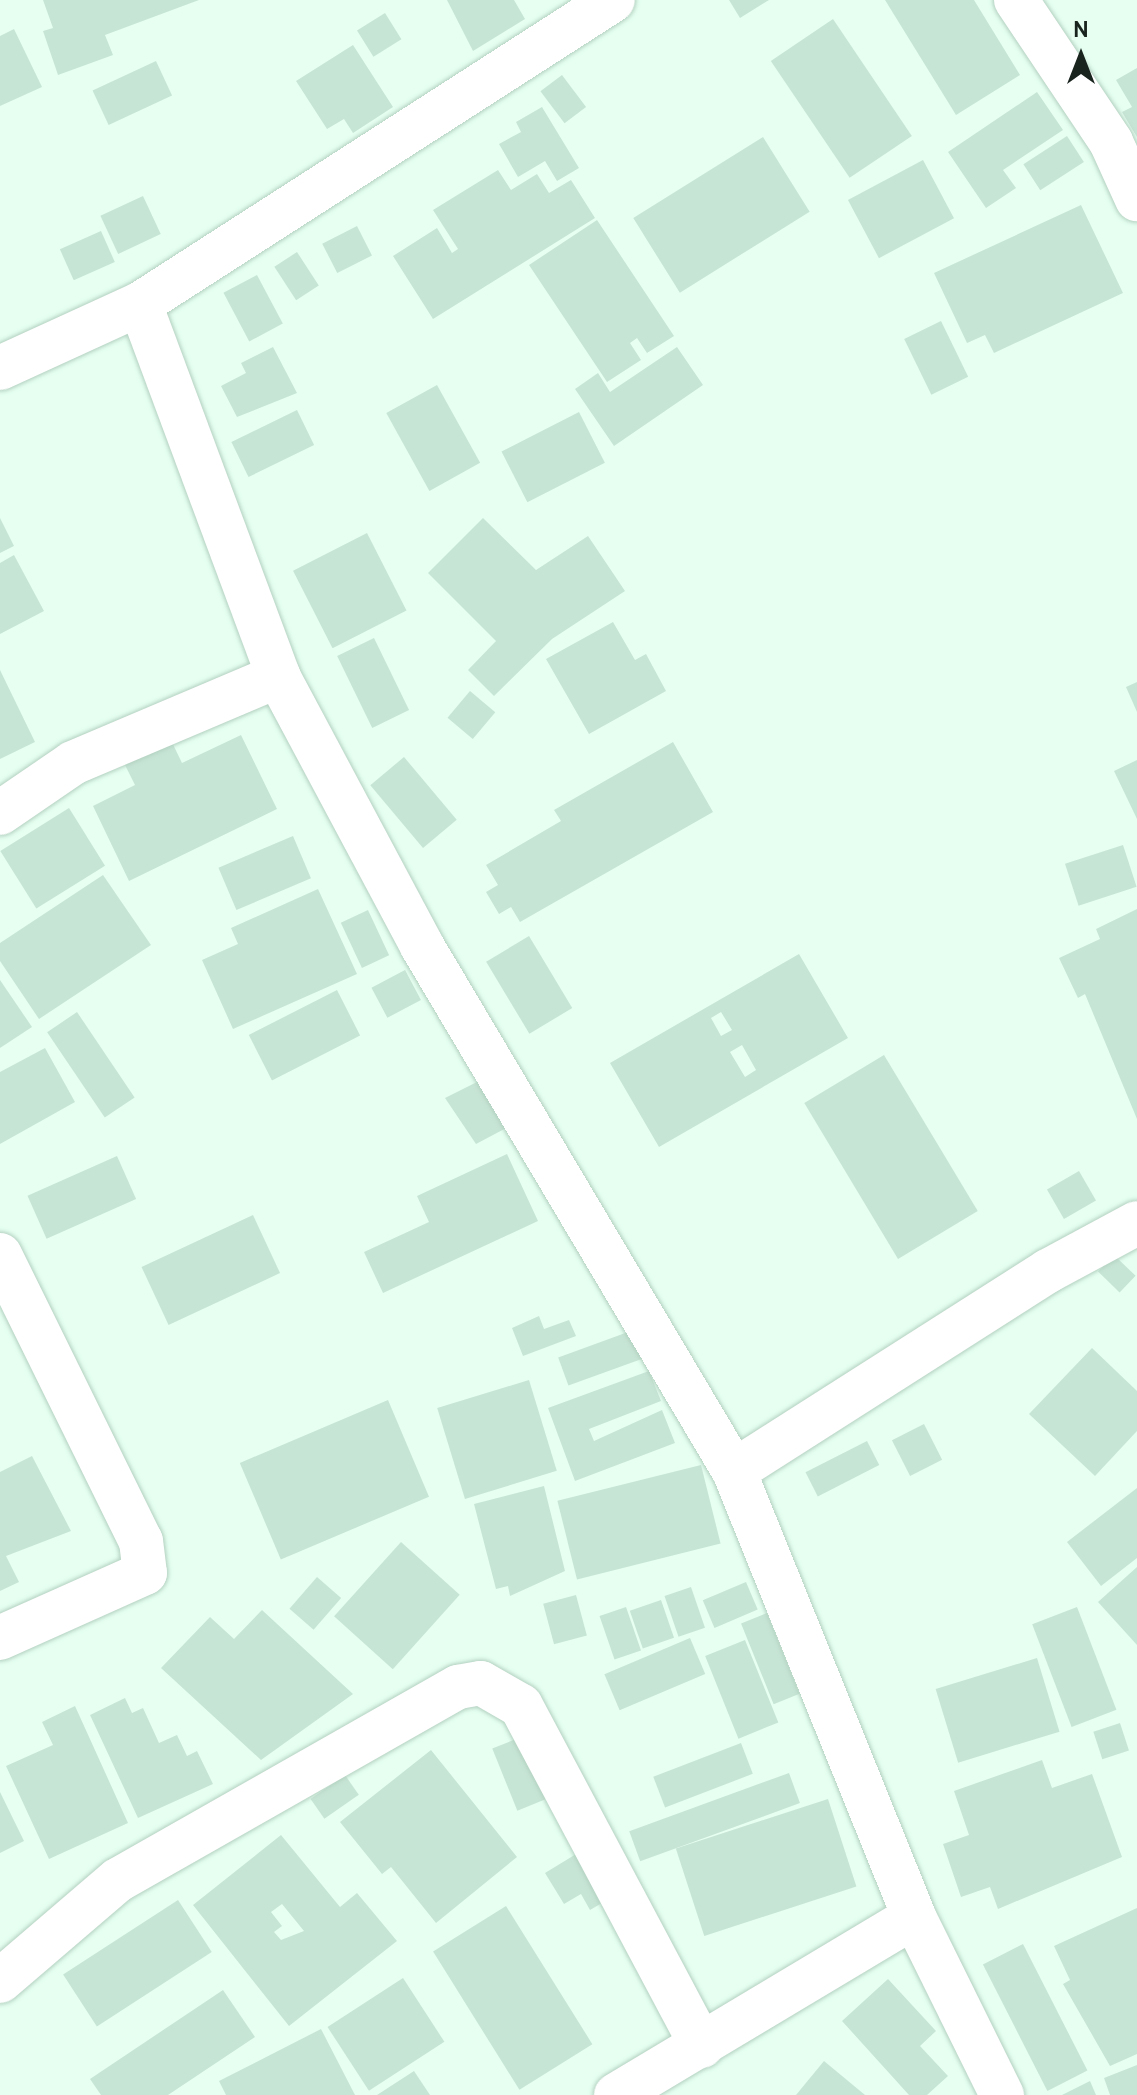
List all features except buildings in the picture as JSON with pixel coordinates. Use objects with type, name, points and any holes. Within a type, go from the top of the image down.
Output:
[{"type":"street","points":[[0,368],[140,304],[613,0]]},
{"type":"street","points":[[1016,0],[1111,142],[1137,199]]},
{"type":"street","points":[[140,304],[278,676],[422,946],[734,1471],[914,1917],[1002,2095]]},
{"type":"street","points":[[0,813],[73,763],[278,676]]},
{"type":"street","points":[[734,1471],[1048,1271],[1137,1223]]},
{"type":"street","points":[[0,1255],[141,1541],[145,1573],[0,1638]]},
{"type":"street","points":[[0,1981],[118,1880],[458,1687],[481,1683],[521,1706],[702,2046]]},
{"type":"street","points":[[616,2095],[914,1917]]}]
